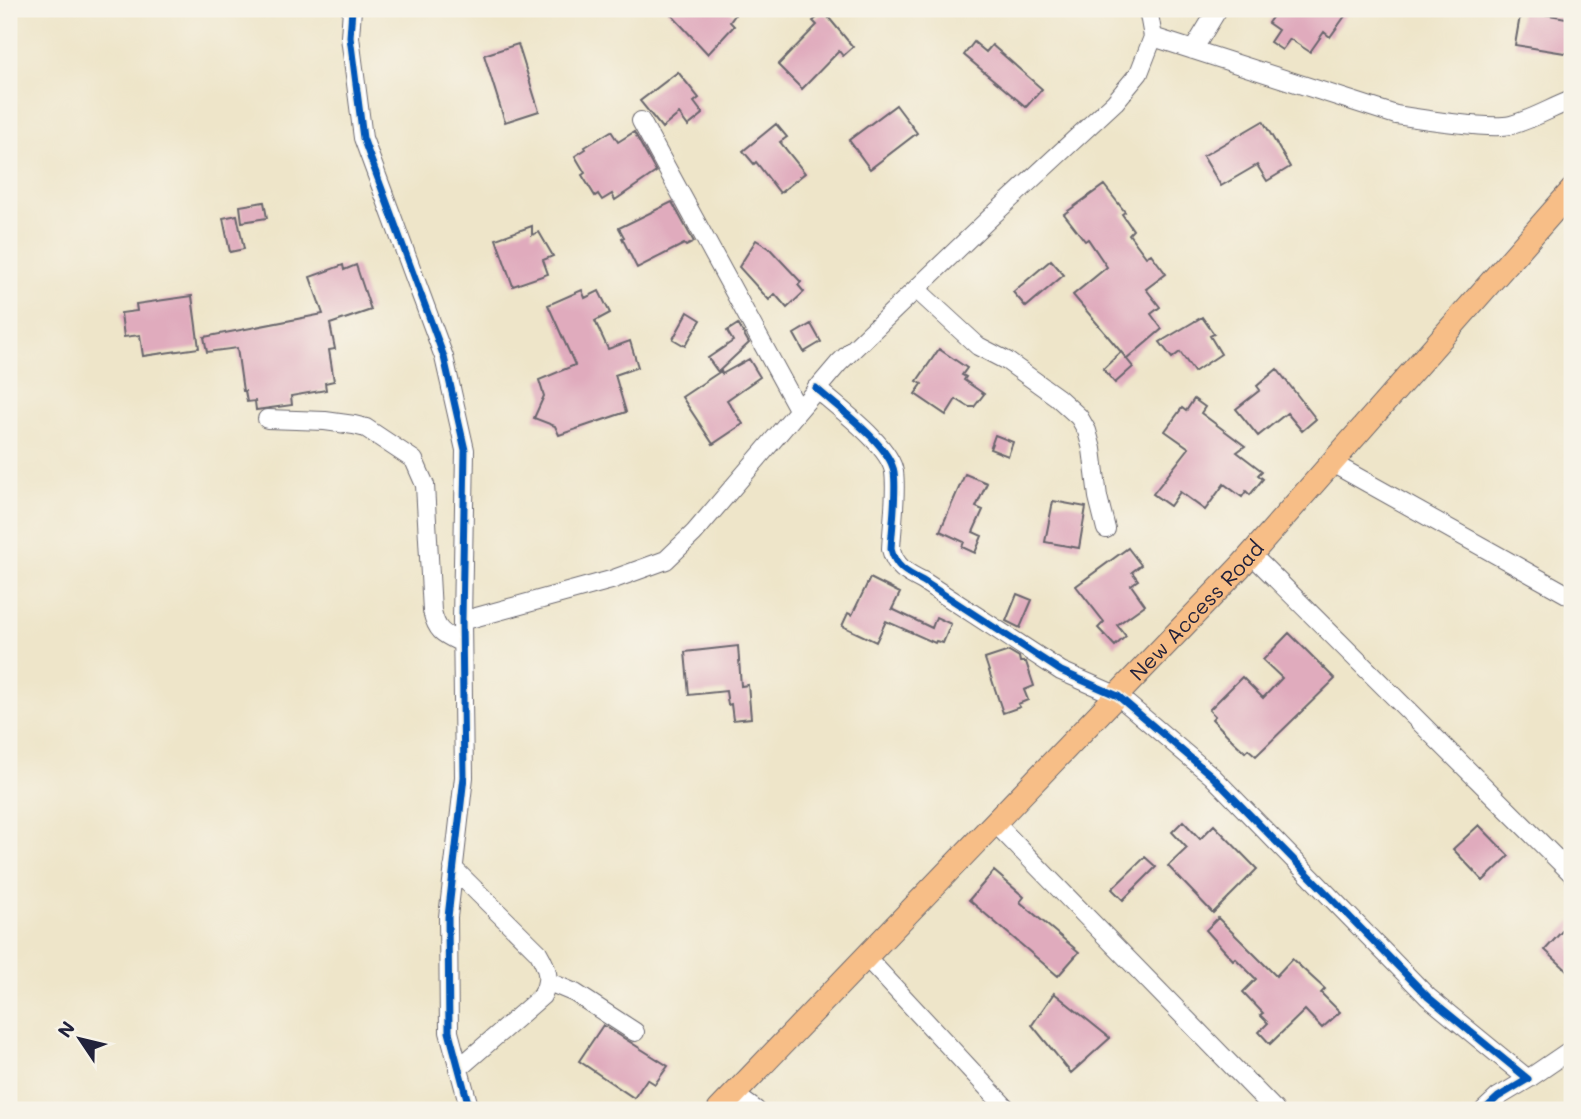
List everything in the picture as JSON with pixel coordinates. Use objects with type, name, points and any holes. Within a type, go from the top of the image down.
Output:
[{"type":"main road","name":"New Access Road","points":[[727,1102],[996,824],[1251,554],[1572,190]]},
{"type":"street","points":[[352,9],[350,37],[363,138],[444,357],[465,450],[461,621],[464,777],[448,918],[449,1032],[470,1110]]},
{"type":"street","points":[[461,621],[611,580],[666,560],[694,533],[816,388],[916,289],[1115,102],[1139,73],[1153,37],[1148,9]]},
{"type":"street","points":[[1193,50],[1218,9]]},
{"type":"street","points":[[1153,37],[1396,115],[1413,118],[1511,125],[1572,100]]},
{"type":"street","points":[[641,121],[798,409]]},
{"type":"street","points":[[916,289],[978,346],[1007,361],[1057,397],[1079,417],[1093,449],[1098,497],[1106,529]]},
{"type":"street","points":[[816,388],[882,447],[890,459],[894,472],[891,549],[894,561],[904,572],[923,581],[1061,671],[1118,696],[1212,776],[1428,997],[1528,1079]]},
{"type":"street","points":[[267,419],[325,421],[366,428],[414,460],[425,485],[432,611],[436,626],[444,635],[462,643]]},
{"type":"street","points":[[1332,463],[1572,597]]},
{"type":"street","points":[[1251,554],[1572,874]]},
{"type":"street","points":[[996,824],[1275,1110]]},
{"type":"street","points":[[453,868],[538,952],[547,968],[549,982],[542,996],[458,1069]]},
{"type":"street","points":[[867,958],[1008,1110]]},
{"type":"street","points":[[549,982],[575,993],[635,1032]]},
{"type":"street","points":[[1484,1110],[1498,1097],[1572,1051]]},
{"type":"street","points":[[727,1102],[756,1110]]},
{"type":"building","points":[[666,9],[727,9],[735,15],[730,22],[734,26],[708,54]]},
{"type":"building","points":[[1278,9],[1350,9],[1330,37],[1324,32],[1310,52],[1290,39],[1282,50],[1270,42],[1278,30],[1268,23]]},
{"type":"building","points":[[1521,10],[1572,19],[1571,54],[1515,45]]},
{"type":"building","points":[[824,12],[853,47],[843,56],[839,51],[802,89],[778,65],[817,25],[813,21]]},
{"type":"building","points":[[974,42],[986,52],[992,45],[1042,89],[1026,107],[964,55]]},
{"type":"building","points":[[518,44],[539,111],[505,122],[484,55]]},
{"type":"building","points":[[678,72],[699,98],[694,102],[703,114],[688,126],[679,114],[662,128],[640,101]]},
{"type":"building","points":[[896,105],[917,133],[870,169],[849,140]]},
{"type":"building","points":[[1263,121],[1290,167],[1267,181],[1257,165],[1221,186],[1203,156]]},
{"type":"building","points":[[776,124],[787,137],[780,142],[805,173],[780,193],[756,162],[754,164],[743,151]]},
{"type":"building","points":[[611,131],[618,142],[634,132],[656,172],[615,200],[612,194],[602,200],[598,194],[595,196],[582,175],[585,173],[575,156]]},
{"type":"building","points":[[1104,185],[1125,212],[1122,214],[1133,230],[1129,234],[1146,257],[1151,254],[1166,274],[1146,289],[1160,307],[1151,314],[1162,329],[1127,359],[1073,295],[1107,267],[1088,239],[1085,241],[1064,214]]},
{"type":"building","points":[[264,202],[267,218],[242,222],[240,206]]},
{"type":"building","points":[[672,202],[694,242],[686,246],[684,244],[637,268],[619,228]]},
{"type":"building","points":[[237,215],[244,249],[230,252],[223,218]]},
{"type":"building","points":[[532,226],[532,235],[539,232],[553,256],[543,260],[548,274],[513,286],[496,239]]},
{"type":"building","points":[[756,240],[769,248],[801,282],[798,285],[804,292],[787,308],[775,294],[769,300],[739,267]]},
{"type":"building","points":[[1051,260],[1064,275],[1026,307],[1013,292]]},
{"type":"building","points":[[343,265],[344,270],[356,265],[371,310],[330,324],[335,349],[329,350],[334,381],[325,383],[326,390],[291,396],[292,405],[256,410],[255,401],[247,402],[243,391],[237,348],[207,352],[204,337],[323,314],[310,277]]},
{"type":"building","points":[[582,290],[585,298],[599,291],[610,313],[595,321],[608,349],[630,341],[638,367],[615,375],[626,412],[559,435],[555,426],[534,418],[544,396],[539,380],[575,365],[548,305]]},
{"type":"building","points":[[192,296],[199,348],[143,356],[140,335],[124,337],[121,313],[137,311],[136,304]]},
{"type":"building","points":[[688,312],[701,320],[685,346],[673,339]]},
{"type":"building","points":[[1202,317],[1214,334],[1210,336],[1221,354],[1194,372],[1180,352],[1172,358],[1160,342]]},
{"type":"building","points":[[738,324],[749,343],[718,372],[708,358],[733,341],[727,331]]},
{"type":"building","points":[[811,324],[821,342],[804,352],[794,334]]},
{"type":"building","points":[[939,349],[967,368],[962,375],[966,377],[964,380],[984,394],[974,407],[956,399],[946,415],[915,394],[922,384],[917,381]]},
{"type":"building","points":[[1121,352],[1133,367],[1115,383],[1103,369]]},
{"type":"building","points":[[749,359],[760,377],[727,400],[743,424],[713,444],[682,397],[721,371],[722,374]]},
{"type":"building","points":[[1277,369],[1316,419],[1302,431],[1287,413],[1258,436],[1236,409],[1260,390],[1257,386]]},
{"type":"building","points":[[1194,399],[1205,407],[1201,413],[1245,446],[1237,452],[1262,471],[1258,475],[1263,479],[1250,495],[1246,491],[1242,497],[1224,484],[1205,510],[1180,492],[1170,506],[1153,494],[1189,448],[1165,431],[1182,408],[1186,411]]},
{"type":"building","points":[[995,435],[1013,442],[1008,456],[990,449]]},
{"type":"building","points":[[965,474],[987,483],[976,507],[983,510],[973,532],[982,536],[975,553],[962,547],[964,542],[940,531]]},
{"type":"building","points":[[1053,501],[1086,507],[1079,548],[1045,542]]},
{"type":"building","points":[[1128,548],[1141,565],[1132,572],[1138,580],[1131,585],[1145,605],[1117,625],[1126,636],[1115,646],[1098,628],[1104,622],[1076,586]]},
{"type":"building","points":[[870,578],[900,593],[892,609],[932,628],[936,617],[951,624],[943,643],[935,643],[886,621],[876,642],[842,626],[848,613],[852,615]]},
{"type":"building","points":[[1017,594],[1032,600],[1020,628],[1006,621]]},
{"type":"building","points":[[1289,633],[1335,679],[1256,756],[1248,749],[1245,752],[1233,741],[1212,719],[1215,716],[1209,710],[1242,677],[1263,698],[1282,678],[1263,660]]},
{"type":"building","points":[[738,646],[741,686],[748,685],[751,718],[733,720],[726,691],[689,695],[685,652]]},
{"type":"building","points":[[1009,651],[1019,657],[1020,662],[1026,662],[1034,686],[1024,690],[1028,700],[1018,704],[1020,707],[1003,713],[985,659]]},
{"type":"building","points":[[1183,821],[1200,839],[1214,825],[1257,869],[1213,913],[1168,866],[1187,848],[1172,832]]},
{"type":"building","points":[[1479,825],[1509,856],[1483,881],[1453,849]]},
{"type":"building","points":[[1145,857],[1156,867],[1123,900],[1112,889]]},
{"type":"building","points":[[994,871],[1024,897],[1020,902],[1079,952],[1058,976],[969,900]]},
{"type":"building","points":[[1218,918],[1276,976],[1292,959],[1325,989],[1321,993],[1340,1012],[1322,1028],[1305,1010],[1270,1044],[1259,1032],[1268,1023],[1260,1015],[1263,1013],[1243,992],[1256,979],[1235,958],[1233,960],[1206,930]]},
{"type":"building","points":[[1572,920],[1572,975],[1545,950]]},
{"type":"building","points":[[1054,993],[1110,1038],[1071,1073],[1032,1025]]},
{"type":"building","points":[[603,1025],[668,1066],[655,1084],[647,1079],[634,1098],[579,1061]]},
{"type":"cycle path","points":[[352,9],[350,37],[363,138],[444,357],[465,450],[462,621],[464,777],[448,917],[449,1032],[470,1110]]},
{"type":"cycle path","points":[[816,388],[873,439],[890,461],[895,490],[891,549],[899,565],[1061,671],[1118,696],[1212,776],[1428,997],[1528,1079],[1498,1097],[1484,1110]]}]
